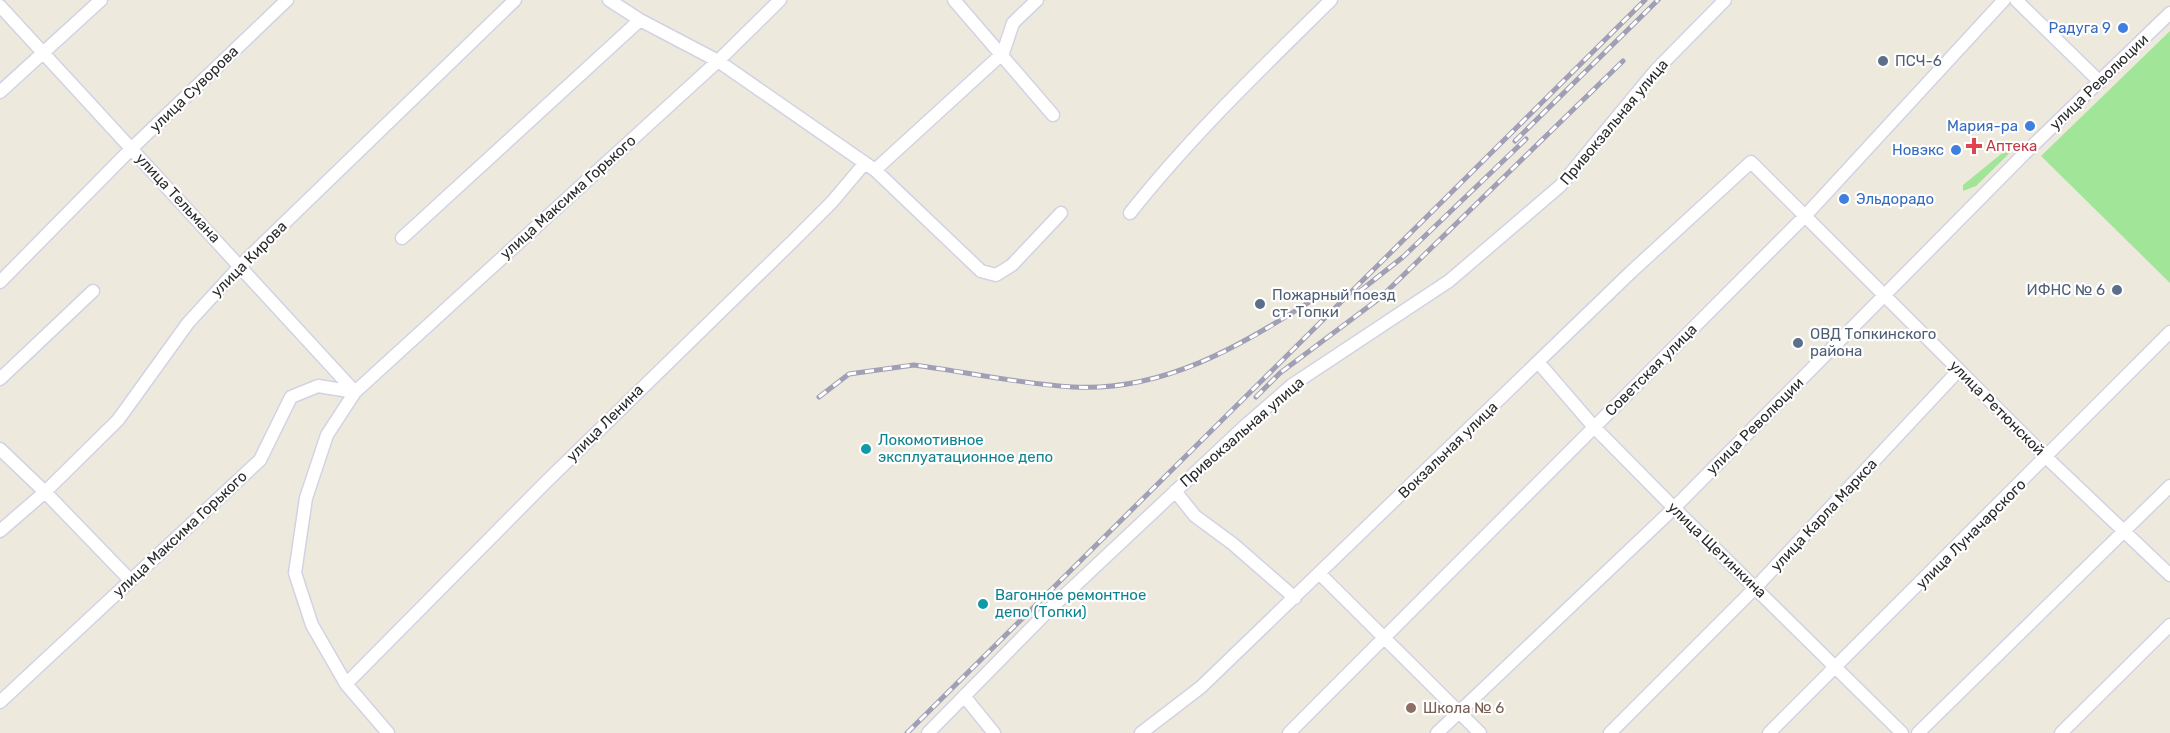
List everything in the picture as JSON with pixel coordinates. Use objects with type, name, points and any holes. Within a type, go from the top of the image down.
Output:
[{"type":"street","points":[[0,92],[45,54],[102,0]]},
{"type":"street","name":"улица Суворова","points":[[0,282],[132,149],[287,0]]},
{"type":"street","name":"улица Кирова","points":[[0,531],[45,492],[118,420],[188,323],[241,265],[515,0]]},
{"type":"street","points":[[609,0],[640,20],[718,61],[870,166],[981,271],[996,275],[1012,265],[1061,213]]},
{"type":"street","name":"улица Максима Горького","points":[[388,733],[346,684],[312,626],[295,573],[306,498],[327,435],[355,392],[718,61],[780,0]]},
{"type":"street","points":[[954,0],[1003,53],[1053,115]]},
{"type":"street","name":"улица Ленина","points":[[346,684],[561,466],[832,202],[870,166],[1003,53],[1013,23],[1037,0]]},
{"type":"street","points":[[1131,213],[1208,121],[1331,0]]},
{"type":"street","name":"Привокзальная улица","points":[[928,733],[1051,608],[1292,385],[1449,281],[1560,186],[1656,70],[1725,0]]},
{"type":"street","name":"Советская улица","points":[[1289,733],[1806,215],[2004,0]]},
{"type":"street","points":[[2016,0],[2100,82]]},
{"type":"street","name":"улица Тельмана","points":[[0,6],[241,265],[355,392]]},
{"type":"street","name":"улица Революции","points":[[1437,733],[1674,508],[2170,13]]},
{"type":"street","points":[[402,238],[640,20]]},
{"type":"street","name":"улица Ретюнской","points":[[1751,162],[2047,458],[2170,575]]},
{"type":"street","name":"Вокзальная улица","points":[[1140,733],[1201,687],[1538,362],[1751,162]]},
{"type":"street","points":[[0,379],[93,291]]},
{"type":"street","name":"улица Луначарского","points":[[1769,733],[2047,458],[2170,332]]},
{"type":"street","name":"улица Щетинкина","points":[[1538,362],[1594,427],[1756,587],[1835,670],[1902,733]]},
{"type":"street","name":"улица Карла Маркса","points":[[1610,733],[1756,587],[1959,370]]},
{"type":"street","name":"улица Максима Горького","points":[[0,702],[260,460],[291,396],[318,386],[355,392]]},
{"type":"street","points":[[0,449],[130,580]]},
{"type":"street","points":[[1918,733],[2170,486]]},
{"type":"street","points":[[1175,491],[1195,516],[1233,544],[1295,598]]},
{"type":"street","points":[[1320,574],[1480,733]]},
{"type":"street","points":[[2061,733],[2170,625]]},
{"type":"street","points":[[964,696],[994,733]]},
{"type":"green space","points":[[2170,31],[2170,283],[2041,156]]},
{"type":"green space","points":[[2017,141],[2019,144],[1976,186],[1963,191],[1963,185]]},
{"type":"railway","points":[[907,733],[1645,0]]},
{"type":"railway","points":[[1515,141],[1658,0]]},
{"type":"railway","points":[[1256,397],[1280,373],[1380,298],[1623,61]]},
{"type":"railway","points":[[1360,291],[1403,257],[1526,139]]},
{"type":"railway","points":[[819,397],[849,374],[914,365],[1013,381],[1073,387],[1106,387],[1138,382],[1168,374],[1228,350],[1311,301]]},
{"type":"place","name":"Радуга 9","points":[[2123,28]]},
{"type":"place","name":"ПСЧ-6","points":[[1883,61]]},
{"type":"place","name":"Мария-ра","points":[[2030,126]]},
{"type":"place","name":"Аптека","points":[[1974,146]]},
{"type":"place","name":"Новэкс","points":[[1956,150]]},
{"type":"place","name":"Эльдорадо","points":[[1844,199]]},
{"type":"place","name":"ИФНС № 6","points":[[2117,290]]},
{"type":"place","name":"Пожарный поезд ст. Топки","points":[[1260,304]]},
{"type":"place","name":"ОВД Топкинского района","points":[[1798,343]]},
{"type":"place","name":"Локомотивное эксплуатационное депо","points":[[866,449]]},
{"type":"place","name":"Вагонное ремонтное депо (Топки)","points":[[983,604]]},
{"type":"place","name":"Школа № 6","points":[[1411,708]]}]
